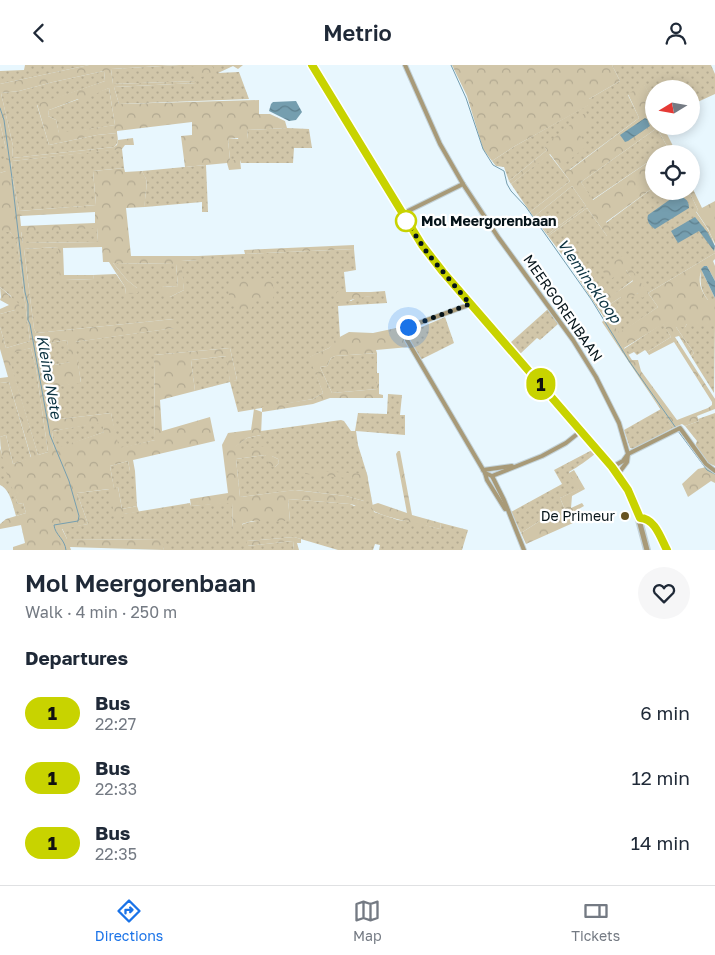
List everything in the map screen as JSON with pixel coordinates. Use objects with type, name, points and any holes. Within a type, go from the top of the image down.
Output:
[{"type":"street","points":[[312,65],[428,254],[618,474],[632,498],[640,518],[647,550]]},
{"type":"street","name":"MEERGORENBAAN","points":[[405,65],[440,144],[463,184],[488,223],[586,359],[619,423],[628,454]]},
{"type":"street","points":[[402,214],[463,184]]},
{"type":"street","points":[[470,304],[408,327],[407,339],[484,472],[486,480],[509,515]]},
{"type":"street","points":[[612,467],[623,461],[628,454],[680,428],[706,464],[715,471]]},
{"type":"street","points":[[484,472],[530,461],[566,443],[581,431]]},
{"type":"street","points":[[618,474],[627,463],[628,454]]},
{"type":"street","points":[[492,476],[514,466]]},
{"type":"street","points":[[484,472],[492,476],[524,550]]},
{"type":"street","points":[[640,518],[650,521],[667,550]]},
{"type":"green space","points":[[25,65],[89,65],[0,84],[0,71],[24,70]]},
{"type":"green space","points":[[89,65],[179,65],[111,69],[113,84],[196,81],[196,83],[114,87],[119,104],[259,100],[259,114],[270,114],[285,121],[287,128],[247,130],[248,139],[243,142],[239,141],[238,138],[228,139],[230,160],[240,160],[241,169],[229,170],[227,163],[185,167],[181,136],[192,135],[192,122],[117,131],[117,133],[97,135],[49,145],[37,104],[105,81],[104,71],[19,91],[1,93],[13,146],[12,158],[114,147],[117,145],[118,140],[133,138],[134,145],[125,145],[122,149],[12,161],[11,170],[19,211],[96,205],[93,171],[124,168],[125,172],[142,171],[146,178],[145,207],[126,208],[131,256],[198,256],[198,260],[181,261],[184,290],[170,297],[162,295],[161,286],[178,287],[176,264],[113,263],[127,280],[137,288],[138,293],[126,294],[125,287],[109,262],[103,262],[102,247],[63,248],[64,275],[93,275],[94,279],[60,281],[58,247],[24,249],[36,333],[174,319],[175,328],[75,342],[81,383],[47,388],[52,420],[111,413],[119,448],[155,440],[154,355],[230,348],[237,380],[230,382],[226,356],[191,360],[195,391],[160,400],[162,431],[210,417],[215,441],[133,460],[135,471],[130,471],[128,461],[110,466],[114,488],[118,487],[122,509],[137,506],[139,512],[124,514],[123,517],[115,518],[109,489],[77,493],[88,524],[62,529],[67,539],[162,540],[164,550],[70,547],[71,550],[13,550],[13,547],[25,543],[21,525],[0,529],[0,524],[6,519],[26,513],[23,503],[18,504],[9,479],[0,446],[0,437],[6,435],[13,464],[31,457],[9,382],[0,383],[0,378],[8,377],[0,349],[0,327],[6,348],[30,341],[17,241],[10,232],[0,232],[0,173],[6,171],[6,149],[0,123],[0,84]],"holes":[[[109,88],[115,125],[59,133],[56,120],[48,116],[49,110],[78,99],[86,102],[91,96]],[[95,212],[95,223],[21,226],[20,216]],[[97,228],[98,242],[23,243],[21,232]],[[67,340],[70,362],[43,367],[39,345]],[[31,348],[36,368],[48,452],[38,455],[8,354]],[[102,423],[104,432],[54,449],[52,431]]]},
{"type":"green space","points":[[179,65],[243,65],[238,69],[233,66],[218,73],[239,72],[249,99],[119,104],[114,87],[196,83],[196,81],[113,84],[111,69]]},
{"type":"green space","points":[[209,65],[213,67],[214,73],[206,74],[202,77],[192,76],[189,73],[188,69],[190,67]]},
{"type":"green space","points":[[452,65],[612,65],[620,81],[589,99],[589,105],[492,161],[483,149],[467,96]]},
{"type":"green space","points":[[612,65],[711,65],[715,74],[715,94],[700,101],[700,80],[645,80],[645,87],[644,85],[628,95],[639,118],[569,170],[544,146],[547,150],[509,181],[504,167],[496,166],[492,161],[588,105],[589,99],[620,81]]},
{"type":"green space","points":[[104,71],[105,81],[37,105],[49,145],[97,135],[117,133],[118,141],[114,147],[12,158],[13,146],[1,93],[19,91]]},
{"type":"green space","points":[[644,84],[645,135],[647,135],[581,182],[593,200],[645,164],[645,194],[606,222],[613,231],[607,236],[587,208],[548,236],[530,212],[570,181],[550,154],[511,184],[509,181],[547,150],[544,146],[586,112],[590,119],[588,127],[579,134],[587,146],[564,164],[570,170],[639,118],[628,94]],"holes":[[[572,186],[586,206],[548,234],[535,216]]]},
{"type":"green space","points":[[109,88],[115,125],[59,134],[56,120],[48,116],[49,110]]},
{"type":"green space","points":[[0,123],[6,149],[6,171],[0,173]]},
{"type":"green space","points":[[309,129],[312,148],[294,148],[293,163],[241,163],[240,160],[230,160],[228,139],[248,139],[247,130]]},
{"type":"green space","points":[[647,135],[661,135],[666,145],[645,145],[645,164],[592,200],[581,182]]},
{"type":"green space","points":[[661,135],[668,135],[672,145],[666,145]]},
{"type":"green space","points":[[122,149],[124,168],[93,171],[96,205],[19,211],[11,170],[12,161]]},
{"type":"green space","points":[[549,154],[570,181],[530,212],[511,184]]},
{"type":"green space","points":[[206,165],[208,212],[202,212],[202,202],[145,207],[146,179],[142,171]]},
{"type":"green space","points":[[572,186],[586,206],[548,234],[535,216]]},
{"type":"green space","points":[[645,194],[645,200],[693,200],[698,210],[696,212],[711,236],[715,253],[648,293],[658,307],[619,334],[603,309],[621,297],[639,293],[629,267],[626,270],[633,280],[611,297],[595,298],[586,284],[583,286],[548,236],[587,208],[607,236],[606,223]]},
{"type":"green space","points":[[693,200],[698,200],[702,208],[715,201],[715,244],[696,211],[698,210]]},
{"type":"green space","points":[[97,227],[98,242],[23,243],[21,231]]},
{"type":"green space","points":[[0,232],[10,232],[17,240],[30,341],[6,348],[0,327],[0,314],[15,310],[11,296],[0,287]]},
{"type":"green space","points":[[354,245],[354,249],[245,254],[244,250]]},
{"type":"green space","points":[[59,247],[64,280],[94,279],[93,275],[116,274],[125,287],[126,294],[137,288],[127,280],[113,263],[176,264],[178,287],[162,286],[170,297],[184,290],[180,261],[198,260],[198,256],[354,249],[356,270],[344,272],[346,292],[337,292],[351,301],[358,297],[371,296],[371,292],[385,291],[387,303],[338,306],[340,337],[329,348],[310,357],[323,393],[313,399],[238,412],[230,382],[195,391],[191,360],[227,356],[230,381],[237,380],[230,348],[154,355],[155,440],[118,449],[111,413],[52,420],[47,388],[81,382],[74,342],[174,328],[174,319],[36,333],[24,249]]},
{"type":"green space","points":[[715,253],[713,261],[715,281],[707,266],[704,266],[700,275],[700,284],[708,300],[715,300],[715,324],[687,324],[685,327],[676,327],[694,353],[691,356],[679,336],[675,337],[715,399],[715,409],[697,416],[699,421],[685,426],[682,424],[673,428],[602,322],[605,319],[583,286],[586,284],[595,298],[607,289],[611,296],[633,281],[626,270],[609,280],[602,270],[624,255],[648,293]],"holes":[[[638,293],[642,298],[648,293],[658,307],[619,333],[603,309],[621,297],[624,302]],[[663,324],[671,337],[647,352],[649,355],[674,342],[712,402],[712,405],[708,408],[677,420],[641,371],[638,360],[632,360],[624,348]]]},
{"type":"green space","points":[[701,269],[715,300],[708,300],[703,293]]},
{"type":"green space","points":[[274,278],[273,299],[256,301],[251,309],[238,310],[231,300],[228,289],[229,281]]},
{"type":"green space","points":[[0,287],[20,307],[0,314],[0,309],[9,305],[0,300]]},
{"type":"green space","points":[[337,292],[371,292],[372,296],[337,302]]},
{"type":"green space","points":[[548,309],[558,324],[540,340],[537,338],[520,354],[510,343]]},
{"type":"green space","points":[[445,317],[454,343],[420,360],[408,337],[410,332]]},
{"type":"green space","points":[[663,323],[671,337],[647,352],[645,350],[637,355],[634,352],[628,355],[624,349]]},
{"type":"green space","points":[[687,324],[715,324],[714,393],[691,356],[694,353],[676,327],[685,327]]},
{"type":"green space","points":[[401,327],[401,333],[409,347],[376,350],[377,353],[335,356],[331,358],[327,366],[320,367],[332,393],[377,389],[377,373],[379,373],[379,394],[383,395],[383,398],[330,398],[313,404],[262,412],[262,407],[313,399],[323,393],[309,357],[329,348],[336,339],[349,332],[373,333]]},
{"type":"green space","points":[[67,340],[71,362],[43,367],[38,345]]},
{"type":"green space","points":[[31,348],[36,368],[48,452],[38,455],[7,353]]},
{"type":"green space","points":[[377,353],[377,389],[332,393],[320,367],[327,366],[331,358],[335,356]]},
{"type":"green space","points":[[9,382],[31,458],[13,464],[6,435],[0,437],[0,383]]},
{"type":"green space","points":[[388,394],[402,395],[400,415],[405,415],[405,435],[356,431],[374,512],[398,520],[440,529],[441,523],[468,530],[462,550],[379,550],[380,545],[375,544],[373,550],[338,550],[294,537],[247,541],[248,546],[293,541],[294,550],[164,550],[161,540],[67,539],[62,528],[88,524],[77,493],[110,489],[123,514],[190,503],[191,506],[232,502],[233,530],[253,521],[290,521],[288,499],[350,504],[354,506],[364,501],[346,496],[296,490],[240,497],[236,459],[265,455],[275,467],[279,463],[278,459],[272,456],[235,450],[234,447],[247,438],[261,435],[261,431],[341,420],[344,421],[351,431],[355,431],[358,413],[387,414]]},
{"type":"green space","points":[[254,409],[262,412],[261,435],[247,438],[235,447],[235,450],[269,446],[272,456],[278,459],[279,463],[275,467],[270,466],[265,455],[236,459],[240,497],[295,490],[346,496],[364,501],[362,507],[350,504],[288,499],[290,521],[252,521],[242,524],[242,530],[233,531],[232,503],[191,506],[190,499],[228,493],[222,445],[228,433],[251,430]]},
{"type":"green space","points":[[661,409],[673,428],[634,449],[630,448],[624,430]]},
{"type":"green space","points":[[715,413],[715,466],[708,463],[695,446],[697,441],[685,426]]},
{"type":"green space","points":[[103,422],[104,432],[54,450],[52,431]]},
{"type":"green space","points":[[0,448],[18,504],[23,503],[26,513],[16,516],[9,494],[0,485]]},
{"type":"green space","points":[[592,450],[595,454],[569,472],[580,489],[560,498],[566,512],[559,516],[557,510],[521,533],[511,512],[562,484],[554,470]]},
{"type":"green space","points":[[400,451],[412,515],[441,523],[440,529],[392,518],[371,509],[372,505],[378,503],[407,513],[396,454]]},
{"type":"green space","points":[[128,461],[130,471],[135,471],[137,506],[122,509],[118,487],[114,489],[110,466]]},
{"type":"green space","points":[[706,467],[715,471],[715,483],[711,481],[688,497],[682,484],[698,469]]},
{"type":"green space","points":[[306,469],[367,474],[368,480],[305,474]]},
{"type":"green space","points":[[574,470],[585,489],[572,496],[571,508],[582,503],[584,506],[570,514],[573,523],[526,544],[521,533],[557,510],[559,516],[566,512],[560,498],[579,489],[569,473]]},
{"type":"green space","points":[[294,537],[301,539],[301,543],[297,543],[299,550],[294,550],[293,541],[247,546],[247,541]]},
{"type":"water","points":[[296,101],[302,112],[296,120],[289,121],[269,111],[273,102]]},
{"type":"water","points":[[645,118],[645,129],[628,141],[625,142],[620,135]]},
{"type":"water","points":[[669,200],[686,200],[688,202],[689,208],[655,229],[649,223],[648,215]]},
{"type":"water","points":[[695,217],[708,233],[715,246],[714,251],[699,231],[678,243],[671,231]]},
{"type":"water","points":[[707,266],[715,281],[715,298],[701,269]]},
{"type":"waterway","name":"Vleminckloop","points":[[451,65],[466,98],[483,149],[493,165],[504,171],[511,191],[526,207],[591,299],[629,361],[676,428]]},
{"type":"waterway","name":"Kleine Nete","points":[[0,108],[4,120],[12,178]]},
{"type":"waterway","name":"Kleine Nete","points":[[12,179],[28,304],[28,320],[50,435],[69,481],[79,516],[78,521],[54,525],[66,550]]},
{"type":"waterway","name":"Vleminckloop","points":[[678,431],[707,470],[715,474]]},
{"type":"bus line","name":"1","points":[[312,65],[422,245],[443,272],[618,474],[628,490],[640,518],[650,521],[667,550]]},
{"type":"place","name":"Mol Meergorenbaan","points":[[406,221]]},
{"type":"place","name":"De Primeur","points":[[625,516]]},
{"type":"route","points":[[406,221],[428,254],[470,304],[408,327]]}]
